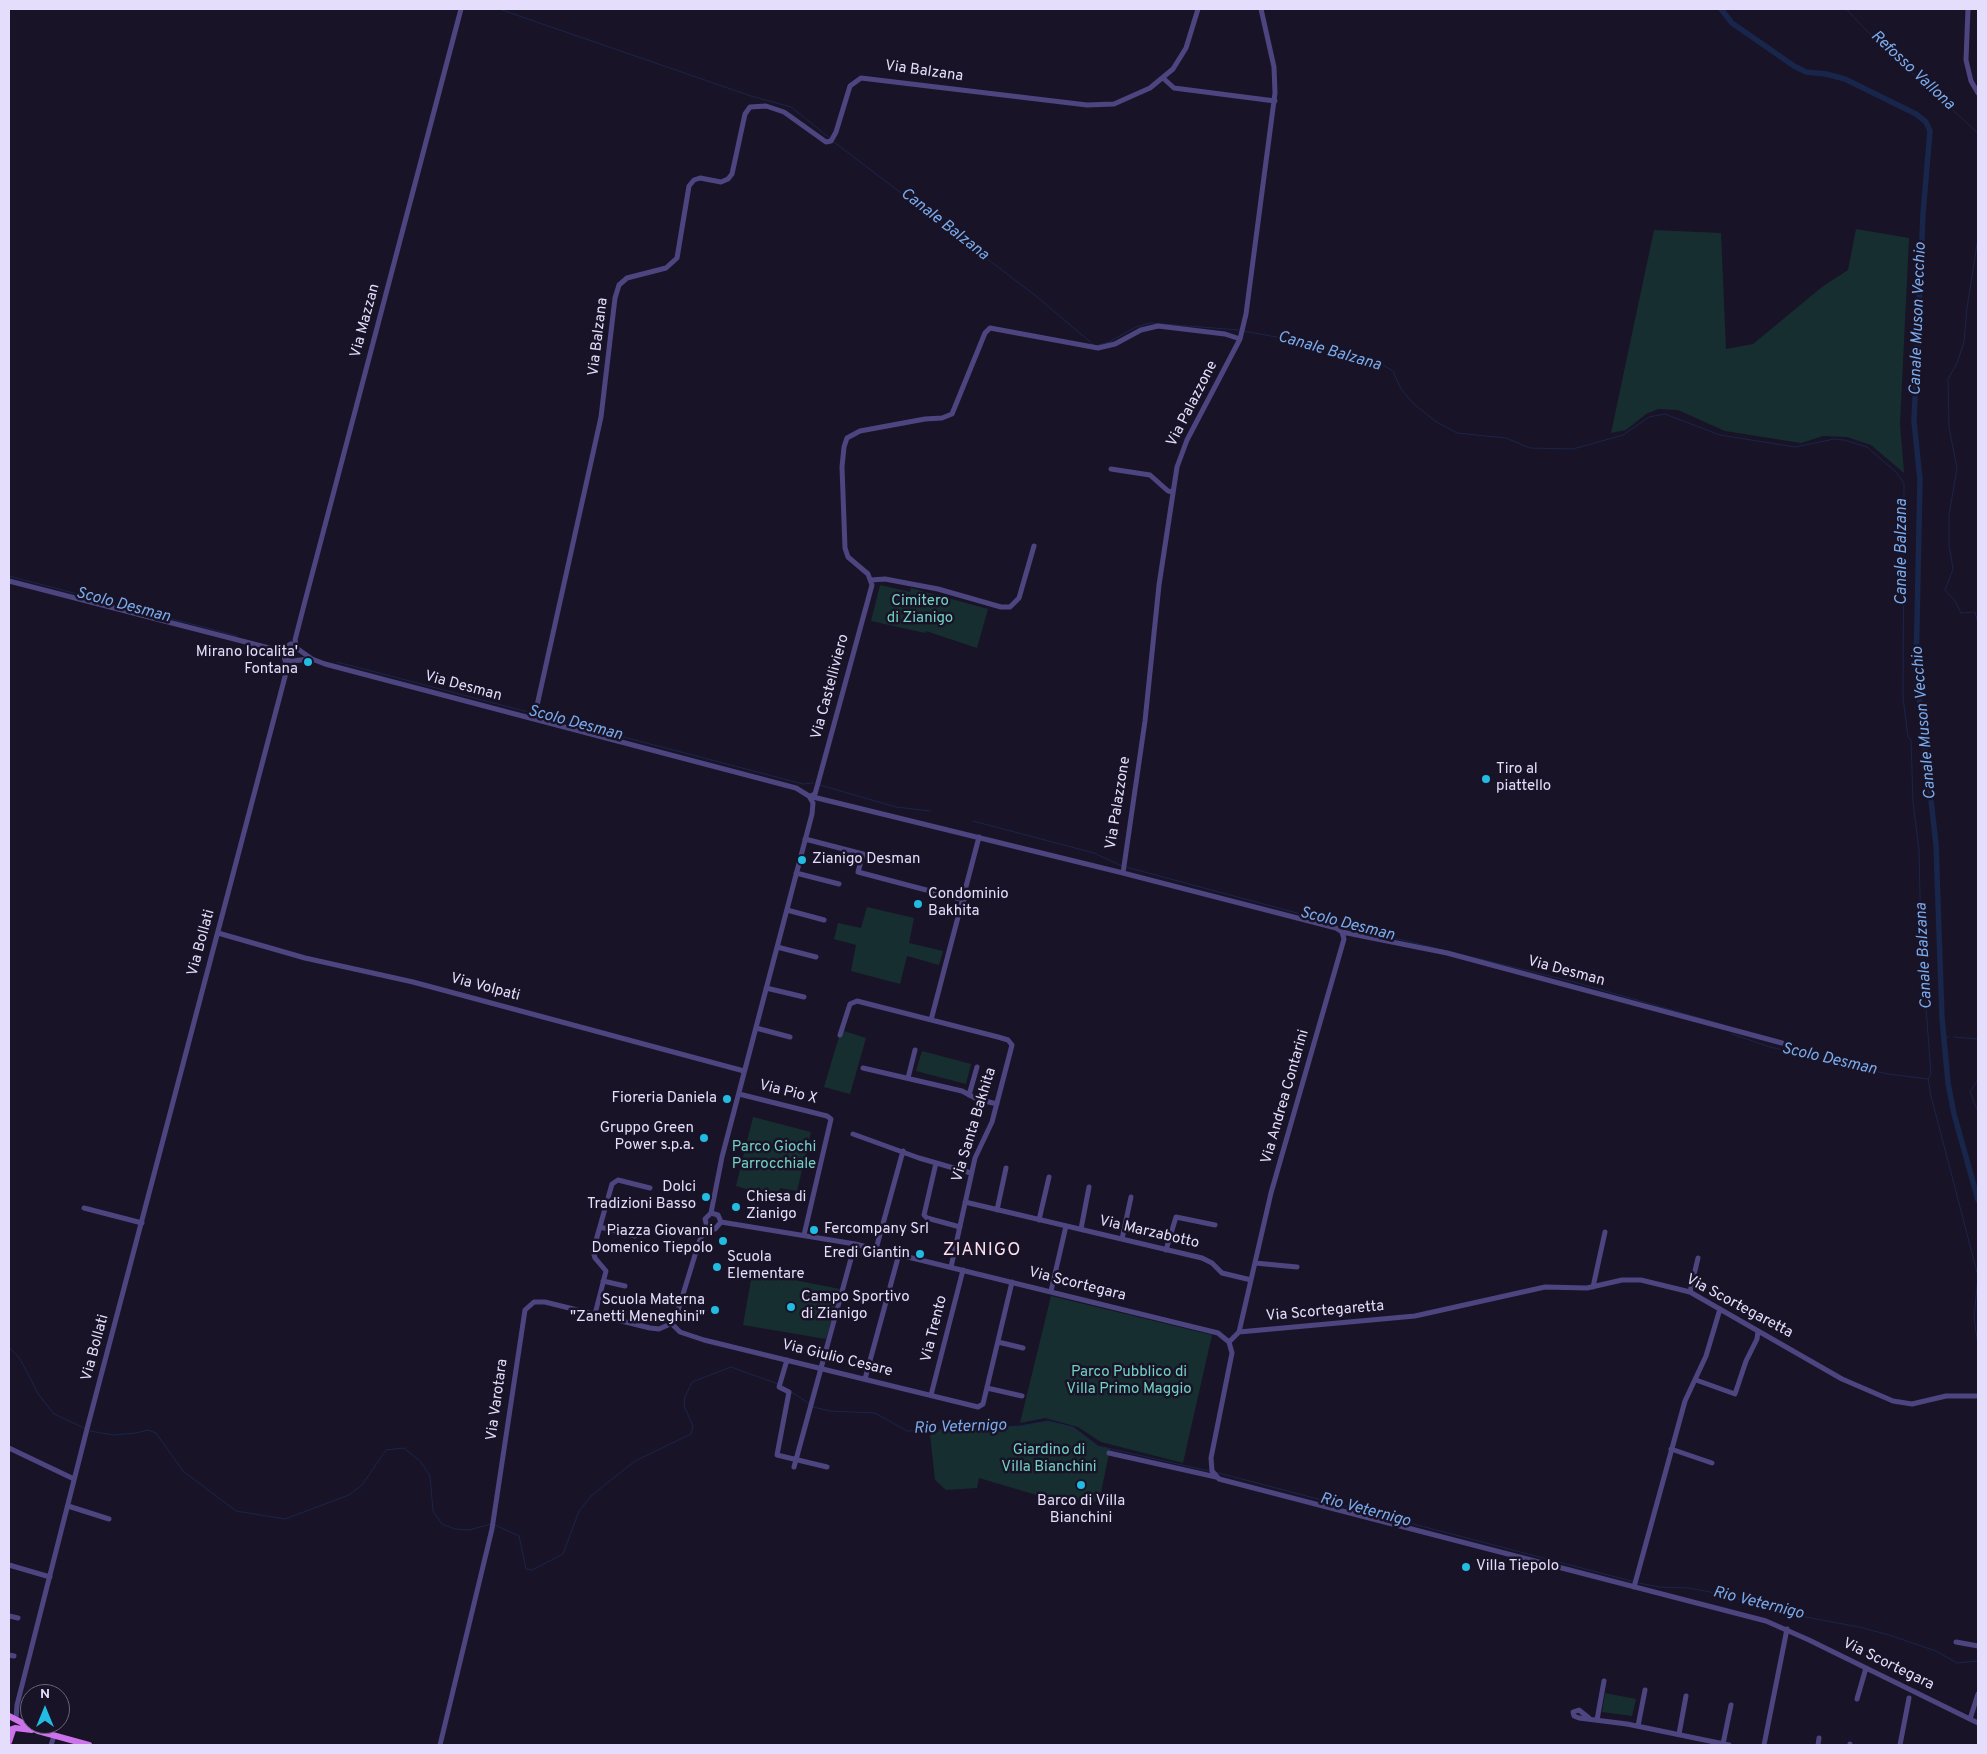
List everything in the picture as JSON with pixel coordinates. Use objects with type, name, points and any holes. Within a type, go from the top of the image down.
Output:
[{"type":"main road","points":[[9,1742],[12,1718]]},
{"type":"main road","points":[[48,1734],[84,1745]]},
{"type":"street","name":"Via Mazzan","points":[[298,650],[295,640],[461,9]]},
{"type":"street","name":"Via Balzana","points":[[535,715],[545,661],[599,425],[607,379],[614,298],[619,285],[628,278],[666,268],[677,258],[689,186],[694,180],[700,178],[721,182],[728,180],[732,174],[745,114],[750,107],[766,106],[784,112],[823,141],[832,139],[850,86],[861,78],[1088,105],[1114,104],[1150,88],[1173,69],[1186,48],[1198,9]]},
{"type":"street","name":"Via Palazzone","points":[[1122,871],[1145,721],[1159,585],[1177,467],[1187,440],[1242,333],[1275,101],[1274,67],[1262,9]]},
{"type":"street","points":[[1968,9],[1966,60],[1971,81],[1978,93]]},
{"type":"street","points":[[1163,78],[1174,88],[1275,101]]},
{"type":"street","points":[[1034,546],[1019,598],[1010,607],[1001,608],[938,589],[885,579],[871,580],[868,574],[848,557],[845,548],[842,467],[845,442],[850,435],[860,430],[924,419],[942,418],[952,414],[987,330],[994,329],[1098,348],[1106,347],[1148,327],[1158,326],[1225,334],[1242,333]]},
{"type":"street","points":[[1111,469],[1150,475],[1173,492]]},
{"type":"street","name":"Via Castelliviero","points":[[809,796],[815,794],[871,580]]},
{"type":"street","name":"Via Desman","points":[[9,581],[273,649],[285,657],[296,660],[312,659],[535,715],[796,788],[809,796],[1122,871],[1336,928],[1342,932],[1447,953],[1782,1043]]},
{"type":"street","name":"Via Mazzan","points":[[288,646],[295,640]]},
{"type":"street","points":[[285,657],[288,646]]},
{"type":"street","name":"Via Desman","points":[[273,649],[288,646],[312,659]]},
{"type":"street","points":[[296,660],[298,650]]},
{"type":"street","name":"Via Bollati","points":[[12,1718],[17,1705],[86,1432],[287,669],[285,657]]},
{"type":"street","name":"Via Bollati","points":[[287,669],[296,660]]},
{"type":"street","points":[[671,1324],[679,1309],[699,1242],[707,1227],[705,1219],[711,1213],[720,1166],[813,808],[809,796]]},
{"type":"street","points":[[931,1020],[979,837]]},
{"type":"street","points":[[805,839],[862,854],[858,872],[964,900]]},
{"type":"street","points":[[796,872],[839,884]]},
{"type":"street","points":[[787,910],[824,920]]},
{"type":"street","name":"Via Volpati","points":[[218,931],[304,958],[432,987],[744,1071]]},
{"type":"street","name":"Via Andrea Contarini","points":[[1239,1332],[1271,1193],[1344,939],[1342,932]]},
{"type":"street","points":[[777,947],[816,957]]},
{"type":"street","points":[[766,988],[804,997]]},
{"type":"street","name":"Via Santa Bakhita","points":[[840,1035],[848,1007],[853,1001],[1008,1040],[1012,1045],[990,1128],[976,1154],[951,1267]]},
{"type":"street","points":[[756,1028],[790,1037]]},
{"type":"street","points":[[908,1078],[915,1050]]},
{"type":"street","points":[[970,1095],[976,1067]]},
{"type":"street","points":[[863,1068],[902,1079],[908,1078],[997,1104]]},
{"type":"street","name":"Via Pio X","points":[[739,1094],[827,1116],[831,1120],[804,1235]]},
{"type":"street","points":[[853,1134],[860,1139],[972,1173]]},
{"type":"street","points":[[876,1249],[894,1178],[903,1151]]},
{"type":"street","points":[[936,1163],[924,1215],[927,1218],[960,1227]]},
{"type":"street","points":[[997,1210],[1006,1168]]},
{"type":"street","points":[[1039,1220],[1049,1177]]},
{"type":"street","points":[[595,1314],[606,1268],[593,1255],[612,1184],[618,1180],[650,1188]]},
{"type":"street","points":[[1081,1229],[1089,1187]]},
{"type":"street","points":[[1122,1239],[1131,1197]]},
{"type":"street","name":"Via Marzabotto","points":[[965,1202],[1206,1259],[1222,1273],[1251,1280]]},
{"type":"street","points":[[84,1208],[142,1223]]},
{"type":"street","points":[[707,1227],[715,1229],[721,1222],[718,1216],[711,1213]]},
{"type":"street","points":[[1166,1250],[1176,1217],[1215,1225]]},
{"type":"street","name":"Via Scortegara","points":[[721,1222],[855,1244],[900,1254],[1218,1333],[1229,1342]]},
{"type":"street","points":[[1051,1292],[1066,1226]]},
{"type":"street","points":[[600,1227],[635,1236]]},
{"type":"street","points":[[1593,1287],[1605,1232]]},
{"type":"street","points":[[794,1467],[855,1244]]},
{"type":"street","points":[[864,1379],[900,1254]]},
{"type":"street","points":[[1690,1292],[1698,1258]]},
{"type":"street","points":[[1254,1263],[1297,1267]]},
{"type":"street","name":"Via Trento","points":[[932,1395],[963,1270]]},
{"type":"street","name":"Via Scortegaretta","points":[[1239,1332],[1401,1318],[1546,1287],[1593,1287],[1630,1279],[1655,1282],[1690,1292],[1853,1385],[1893,1401],[1912,1404],[1946,1396],[1978,1396]]},
{"type":"street","points":[[603,1281],[624,1286]]},
{"type":"street","points":[[1012,1282],[987,1388],[1022,1396]]},
{"type":"street","name":"Via Varotara","points":[[440,1745],[494,1522],[525,1310],[531,1303],[539,1302],[650,1328],[659,1329],[671,1324]]},
{"type":"street","points":[[1634,1587],[1685,1401],[1706,1356],[1720,1309]]},
{"type":"street","name":"Via Giulio Cesare","points":[[671,1324],[686,1335],[978,1407],[983,1404],[987,1388]]},
{"type":"street","points":[[1696,1380],[1735,1394],[1746,1361],[1757,1339],[1758,1331]]},
{"type":"street","points":[[1215,1476],[1211,1468],[1212,1453],[1232,1357],[1229,1342],[1239,1332]]},
{"type":"street","points":[[998,1342],[1023,1348]]},
{"type":"street","points":[[787,1360],[780,1384],[789,1392],[777,1455],[827,1467]]},
{"type":"street","points":[[9,1448],[74,1479]]},
{"type":"street","points":[[1672,1449],[1712,1463]]},
{"type":"street","name":"Via Scortegara","points":[[1109,1453],[1215,1476],[1230,1484],[1766,1621],[1787,1629],[1978,1723]]},
{"type":"street","points":[[68,1506],[109,1519]]},
{"type":"street","points":[[9,1566],[50,1577]]},
{"type":"street","points":[[9,1616],[18,1618]]},
{"type":"street","points":[[1764,1745],[1787,1629]]},
{"type":"street","points":[[1956,1642],[1978,1646]]},
{"type":"street","points":[[1857,1699],[1866,1668]]},
{"type":"street","points":[[1597,1720],[1604,1681]]},
{"type":"street","points":[[1638,1726],[1645,1690]]},
{"type":"street","points":[[1970,1719],[1978,1694]]},
{"type":"street","points":[[1679,1734],[1686,1696]]},
{"type":"street","points":[[1900,1745],[1909,1698]]},
{"type":"street","points":[[1589,1718],[1679,1734],[1726,1745],[1731,1705]]},
{"type":"street","points":[[51,1745],[54,1736]]},
{"type":"street","points":[[1818,1745],[1819,1738]]},
{"type":"green space","points":[[1856,229],[1909,238],[1900,424],[1904,473],[1871,445],[1847,437],[1823,436],[1801,443],[1725,431],[1678,410],[1658,409],[1646,414],[1626,430],[1611,433],[1654,230],[1721,233],[1726,349],[1753,344],[1822,287],[1848,270]]},
{"type":"green space","name":"Cimitero di Zianigo","points":[[880,585],[910,592],[911,588],[988,609],[977,648],[926,631],[925,633],[871,621]]},
{"type":"green space","points":[[867,907],[914,918],[909,943],[943,951],[939,965],[907,956],[900,984],[851,971],[856,945],[834,939],[838,923],[861,928]]},
{"type":"green space","points":[[841,1030],[866,1038],[850,1094],[824,1087]]},
{"type":"green space","points":[[922,1051],[971,1064],[966,1084],[916,1071]]},
{"type":"green space","name":"Parco Giochi Parrocchiale","points":[[753,1117],[811,1132],[797,1191],[780,1188],[778,1194],[759,1189],[757,1192],[736,1186]]},
{"type":"green space","name":"Campo Sportivo di Zianigo","points":[[752,1274],[779,1277],[840,1289],[826,1339],[743,1325]]},
{"type":"green space","name":"Parco Pubblico di Villa Primo Maggio","points":[[1051,1296],[1212,1335],[1183,1463],[1101,1442],[1078,1427],[1045,1418],[1020,1423]]},
{"type":"green space","name":"Giardino di Villa Bianchini","points":[[1048,1421],[1073,1427],[1098,1446],[1110,1449],[1099,1502],[1040,1496],[979,1478],[977,1488],[946,1490],[935,1480],[930,1435],[943,1429],[1020,1426]]},
{"type":"green space","points":[[1605,1693],[1636,1699],[1632,1716],[1602,1712]]},
{"type":"waterway","name":"Canale Balzana","points":[[499,9],[751,96],[791,107],[831,139]]},
{"type":"waterway","name":"Canale Muson Vecchio","points":[[1721,9],[1732,23],[1794,66],[1806,72],[1826,74],[1845,79],[1916,114],[1926,122],[1930,131],[1923,214],[1914,421],[1920,480],[1916,670],[1936,844],[1942,1018],[1948,1083],[1954,1114],[1978,1200]]},
{"type":"waterway","name":"Refosso Vallona","points":[[1846,9],[1871,35],[1888,46],[1912,73],[1978,133]]},
{"type":"waterway","name":"Canale Balzana","points":[[834,142],[1036,296],[1095,346],[1109,342],[1136,327],[1150,323],[1239,330]]},
{"type":"waterway","name":"Refosso Vallona","points":[[1978,238],[1967,308],[1964,342],[1957,363],[1948,379],[1949,428],[1957,468],[1949,515],[1949,545],[1953,569],[1945,590],[1955,601],[1961,613],[1975,612],[1978,623]]},
{"type":"waterway","name":"Canale Balzana","points":[[1243,331],[1310,343],[1383,365],[1393,371],[1401,389],[1414,404],[1435,421],[1457,433],[1506,438],[1530,448],[1573,449],[1623,435],[1649,417],[1665,414],[1720,435],[1795,447],[1834,439],[1844,440],[1867,447],[1896,472],[1904,483],[1903,697],[1908,737],[1911,740],[1913,802],[1919,850],[1921,941],[1931,1074],[1928,1079],[1978,1276],[1974,1318],[1978,1345]]},
{"type":"waterway","name":"Scolo Desman","points":[[9,576],[237,636]]},
{"type":"waterway","name":"Scolo Desman","points":[[337,662],[532,713]]},
{"type":"waterway","name":"Scolo Desman","points":[[536,714],[803,784],[813,783]]},
{"type":"waterway","name":"Scolo Desman","points":[[820,785],[896,807],[930,811]]},
{"type":"waterway","name":"Scolo Desman","points":[[973,821],[1094,853],[1122,866]]},
{"type":"waterway","name":"Scolo Desman","points":[[1126,867],[1349,927],[1574,982],[1724,1025]]},
{"type":"waterway","name":"Scolo Desman","points":[[1732,1034],[1770,1047],[1888,1074],[1928,1079]]},
{"type":"waterway","name":"Canale Muson Vecchio","points":[[1943,1037],[1948,1037]]},
{"type":"waterway","points":[[1954,1037],[1978,1039]]},
{"type":"waterway","name":"Refosso Vallona","points":[[1978,1079],[1970,1092],[1978,1112]]},
{"type":"waterway","name":"Rio Veternigo","points":[[9,1347],[20,1359],[39,1395],[54,1414],[86,1429]]},
{"type":"waterway","name":"Rio Veternigo","points":[[495,1525],[519,1536],[526,1569],[532,1570],[563,1554],[579,1511],[592,1495],[635,1461],[691,1434],[693,1426],[684,1406],[685,1397],[692,1382],[731,1367],[778,1384]]},
{"type":"waterway","name":"Rio Veternigo","points":[[782,1386],[810,1404]]},
{"type":"waterway","name":"Rio Veternigo","points":[[813,1407],[830,1411],[875,1413],[907,1431],[1020,1426],[1048,1421],[1073,1427],[1098,1446],[1209,1471]]},
{"type":"waterway","name":"Rio Veternigo","points":[[90,1431],[114,1435],[148,1430],[156,1433],[183,1471],[236,1511],[285,1519],[349,1495],[362,1485],[386,1450],[404,1448],[420,1461],[430,1476],[433,1511],[442,1524],[455,1529],[469,1530],[491,1524]]},
{"type":"waterway","name":"Rio Veternigo","points":[[1215,1472],[1635,1582]]},
{"type":"waterway","name":"Rio Veternigo","points":[[1639,1583],[1659,1587],[1688,1588],[1721,1594],[1795,1615],[1859,1627],[1889,1635],[1936,1651],[1957,1663],[1978,1661]]},
{"type":"place","name":"Mirano localita' Fontana","points":[[308,662]]},
{"type":"place","name":"Tiro al piattello","points":[[1486,779]]},
{"type":"place","name":"Zianigo Desman","points":[[802,860]]},
{"type":"place","name":"Condominio Bakhita","points":[[918,904]]},
{"type":"place","name":"Fioreria Daniela","points":[[727,1099]]},
{"type":"place","name":"Gruppo Green Power s.p.a.","points":[[704,1138]]},
{"type":"place","name":"Dolci Tradizioni Basso","points":[[706,1197]]},
{"type":"place","name":"Chiesa di Zianigo","points":[[736,1207]]},
{"type":"place","name":"Fercompany Srl","points":[[814,1230]]},
{"type":"place","name":"Piazza Giovanni Domenico Tiepolo","points":[[723,1241]]},
{"type":"place","name":"Eredi Giantin","points":[[920,1254]]},
{"type":"place","name":"Scuola Elementare","points":[[717,1267]]},
{"type":"place","name":"Campo Sportivo di Zianigo","points":[[791,1307]]},
{"type":"place","name":"Scuola Materna \"Zanetti Meneghini\"","points":[[715,1310]]},
{"type":"place","name":"Barco di Villa Bianchini","points":[[1081,1485]]},
{"type":"place","name":"Villa Tiepolo","points":[[1466,1567]]},
{"type":"district","name":"ZIANIGO","points":[[982,1251]]}]
